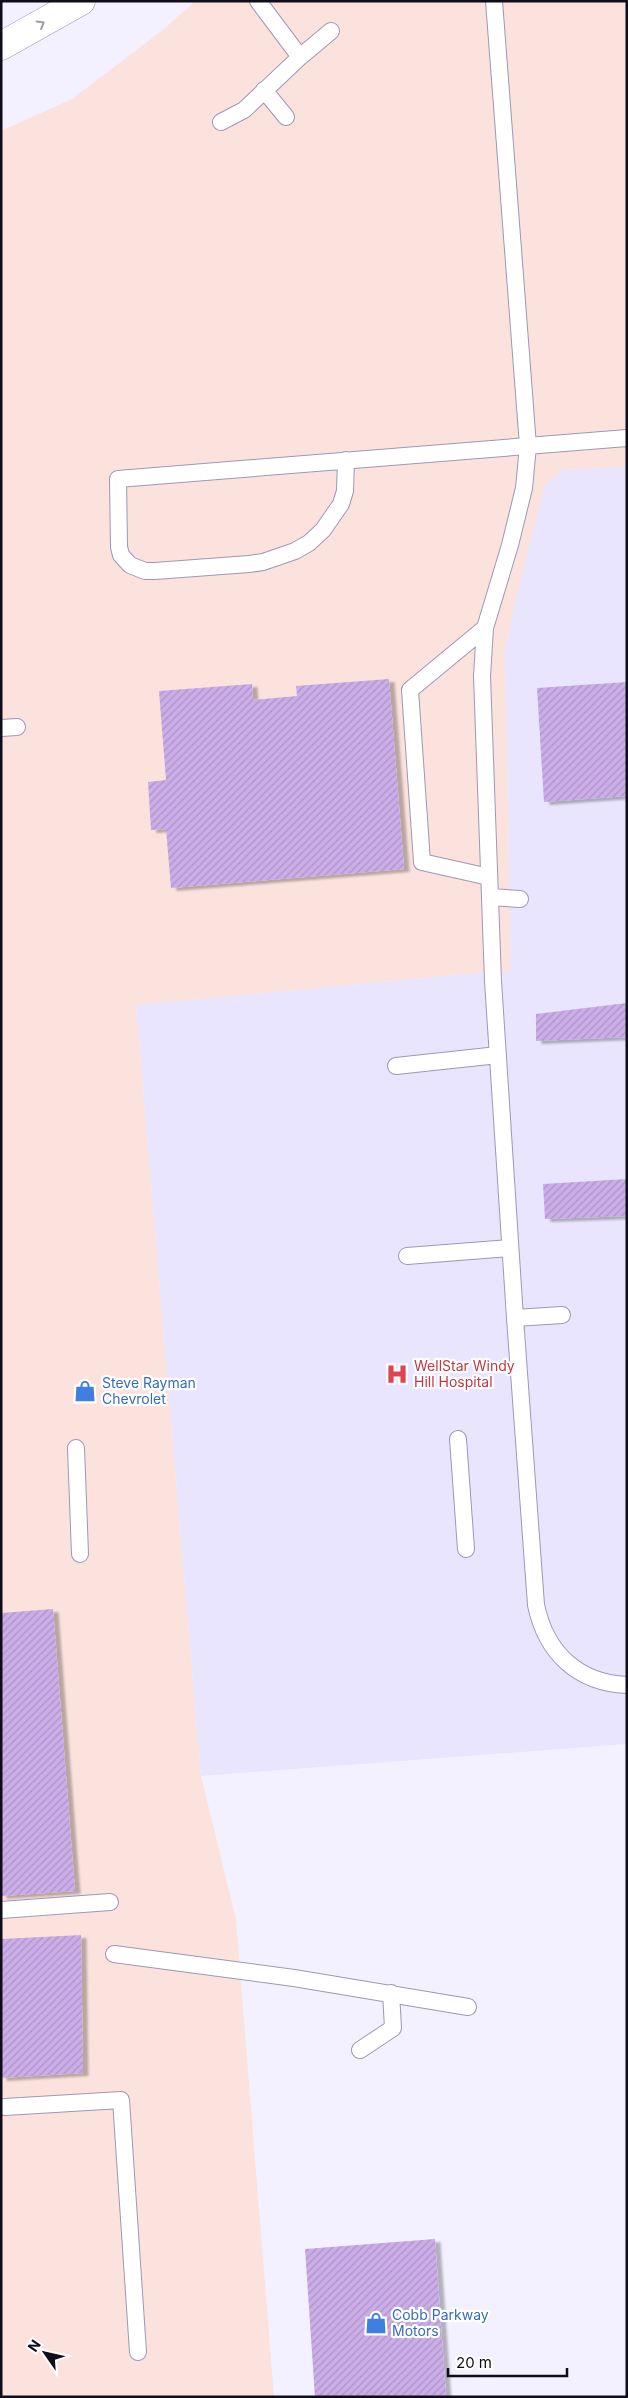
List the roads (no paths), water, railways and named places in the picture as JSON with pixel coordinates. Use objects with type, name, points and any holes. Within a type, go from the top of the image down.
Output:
[{"type":"main road","points":[[1,46],[81,1]]},
{"type":"lane","points":[[258,1],[300,57]]},
{"type":"lane","points":[[494,1],[528,446],[524,488],[510,545],[485,628],[482,676],[489,877],[514,1318],[538,1615],[552,1644],[572,1667],[598,1681],[627,1685]]},
{"type":"lane","points":[[221,122],[244,110],[300,57],[331,31]]},
{"type":"lane","points":[[264,90],[286,117]]},
{"type":"lane","points":[[346,460],[345,490],[333,518],[310,543],[287,554],[249,564],[155,571],[130,565],[121,555],[118,536],[118,478],[346,460],[528,446],[627,438]]},
{"type":"lane","points":[[485,628],[410,690],[422,862],[489,877]]},
{"type":"lane","points":[[490,897],[520,899]]},
{"type":"lane","points":[[396,1066],[498,1055]]},
{"type":"lane","points":[[407,1256],[510,1248]]},
{"type":"lane","points":[[514,1318],[562,1315]]},
{"type":"lane","points":[[458,1439],[466,1549]]},
{"type":"lane","points":[[76,1448],[80,1554]]},
{"type":"lane","points":[[1,1910],[110,1902]]},
{"type":"lane","points":[[114,1954],[391,1993],[468,2007]]},
{"type":"lane","points":[[360,2050],[393,2028],[391,1993]]},
{"type":"lane","points":[[5,2107],[121,2100],[138,2352]]},
{"type":"place","name":"WellStar Windy Hill Hospital","points":[[397,1374]]},
{"type":"place","name":"Steve Rayman Chevrolet","points":[[85,1391]]},
{"type":"place","name":"Cobb Parkway Motors","points":[[376,2323]]}]
